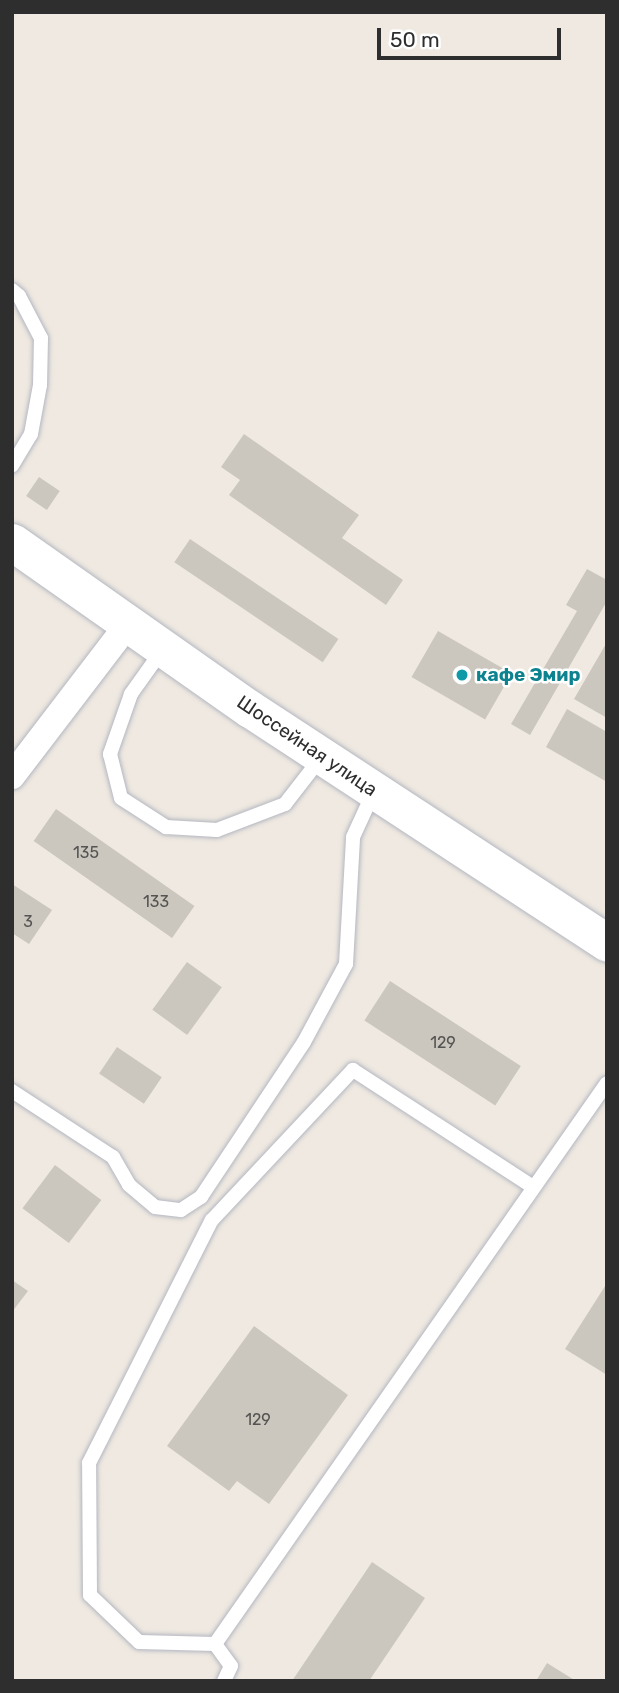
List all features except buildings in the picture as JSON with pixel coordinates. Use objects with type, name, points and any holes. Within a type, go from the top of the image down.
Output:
[{"type":"main road","name":"Шоссейная улица","points":[[12,541],[158,656],[370,800],[607,954]]},
{"type":"main road","name":"Шоссейная улица","points":[[12,554],[607,943]]},
{"type":"street","points":[[12,776],[125,628]]},
{"type":"lane","points":[[12,290],[19,296],[41,338],[40,385],[31,434],[12,466]]},
{"type":"lane","points":[[158,656],[131,694],[110,754],[121,798],[166,827],[217,830],[285,804],[316,764]]},
{"type":"lane","points":[[12,1091],[113,1157],[129,1185],[155,1207],[181,1210],[201,1197],[304,1042],[346,964],[352,837],[370,800]]},
{"type":"lane","points":[[215,1644],[139,1642],[90,1595],[89,1463],[212,1220],[353,1070],[533,1187]]},
{"type":"lane","points":[[215,1644],[607,1083]]},
{"type":"lane","points":[[215,1644],[231,1666],[224,1681]]},
{"type":"place","name":"кафе Эмир","points":[[462,675]]}]
